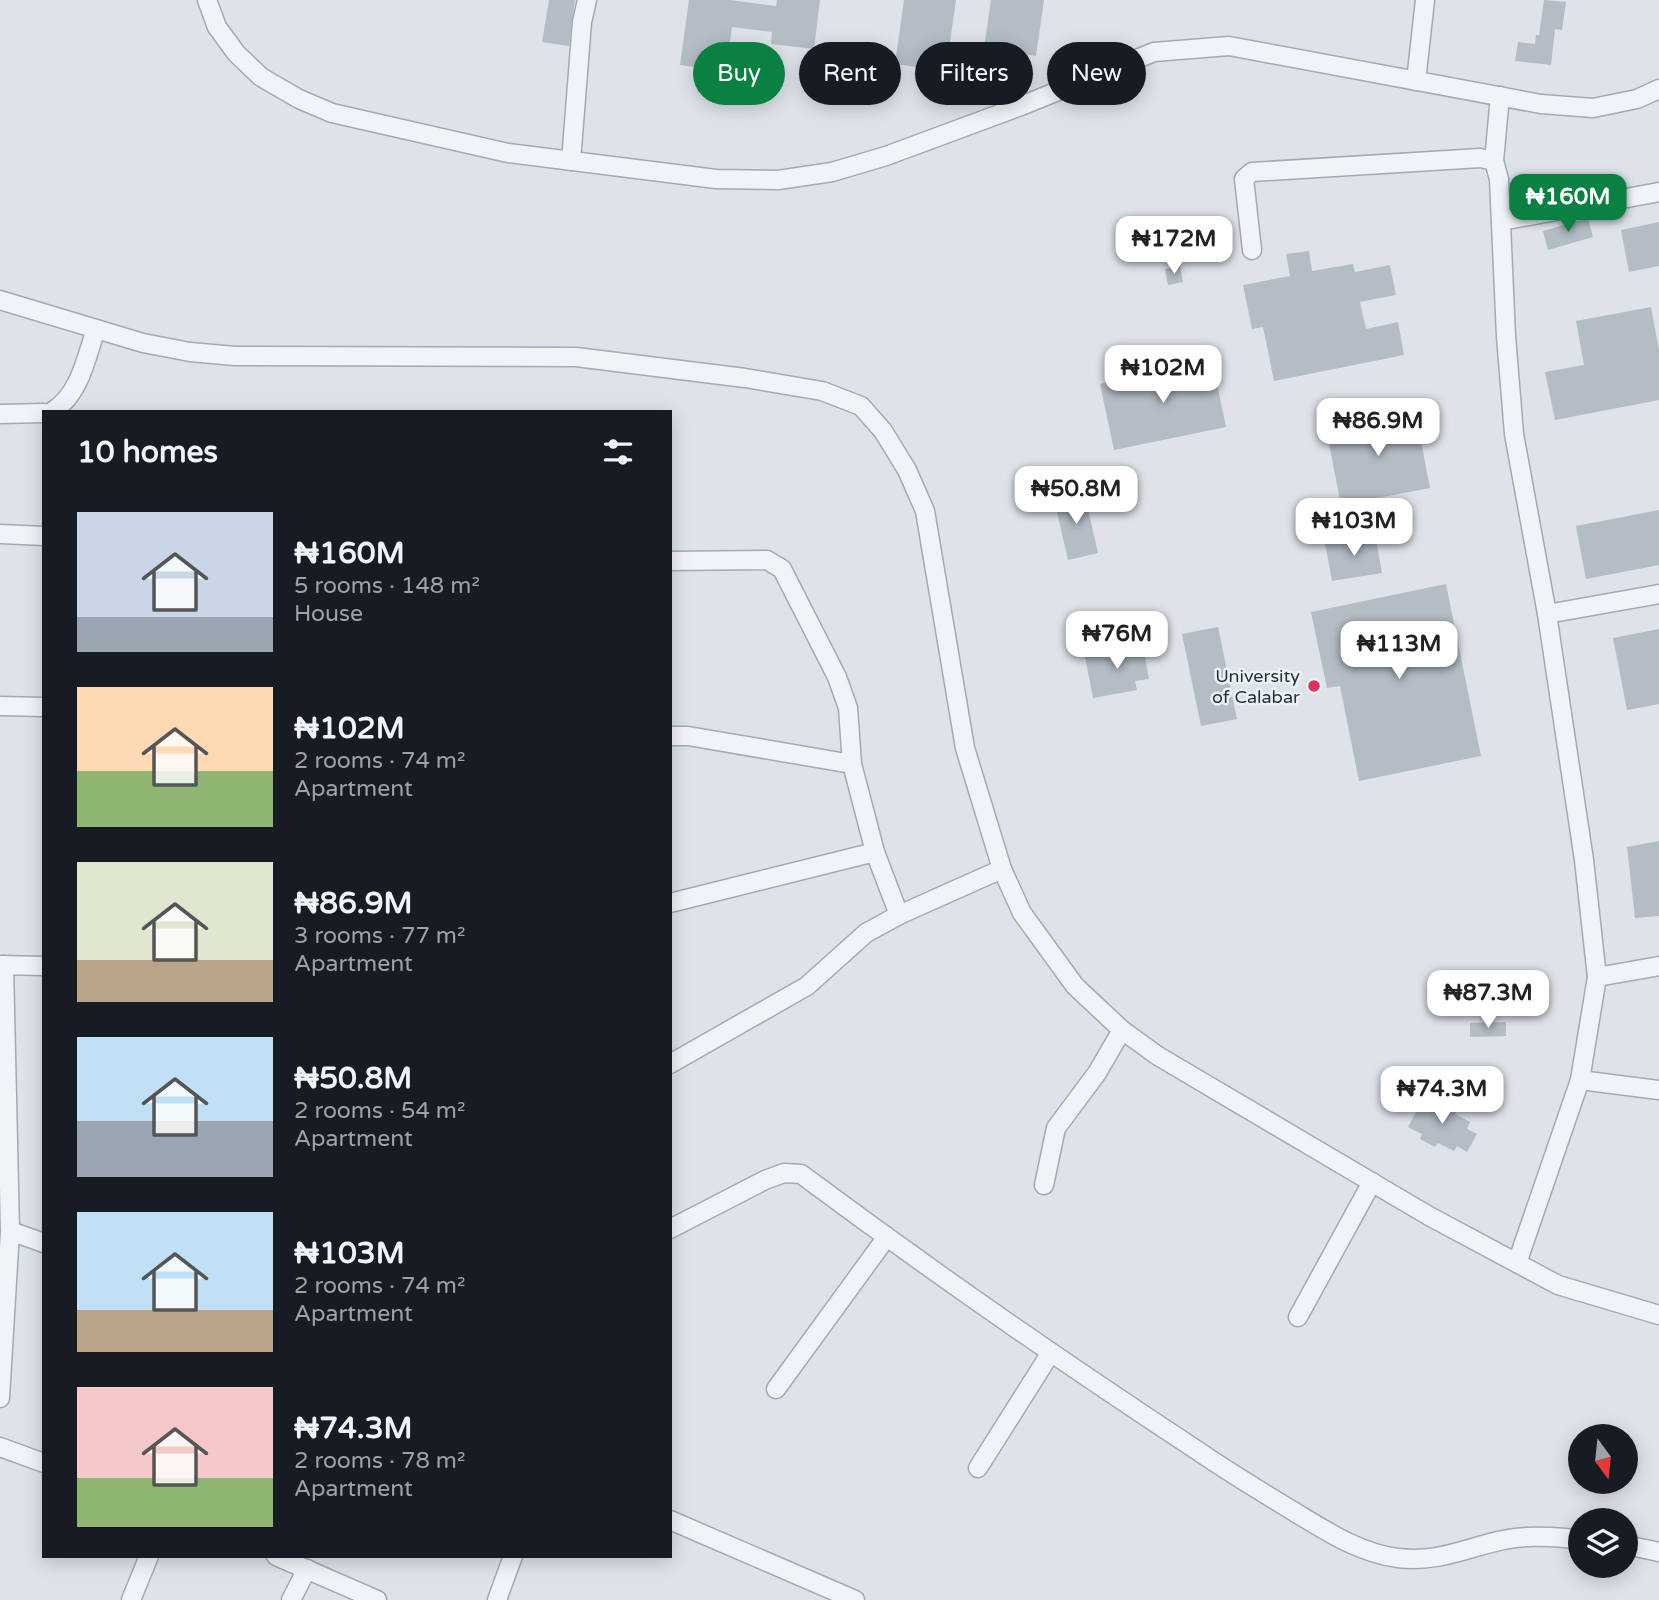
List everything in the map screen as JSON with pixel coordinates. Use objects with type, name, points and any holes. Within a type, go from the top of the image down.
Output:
[{"type":"street","points":[[207,0],[217,27],[236,52],[261,77],[299,99],[332,113],[508,153],[716,179],[778,180],[832,172],[886,156],[1021,106],[1154,52],[1190,48],[1230,47],[1541,104],[1593,108],[1637,99],[1659,89]]},
{"type":"street","points":[[571,161],[582,22],[587,0]]},
{"type":"street","points":[[1416,81],[1425,0]]},
{"type":"street","points":[[1500,96],[1494,161],[1499,179],[1506,336],[1514,434],[1547,614],[1584,860],[1597,977],[1580,1080],[1517,1263]]},
{"type":"street","points":[[1252,250],[1244,179],[1252,172],[1480,158],[1494,161]]},
{"type":"street","points":[[1501,221],[1659,192]]},
{"type":"street","points":[[0,300],[96,329],[190,352],[235,356],[576,358],[822,390],[861,405],[883,431],[907,470],[925,511],[965,748],[1002,869],[1022,913],[1075,986],[1122,1030],[1158,1056],[1372,1182],[1558,1284],[1659,1315]]},
{"type":"street","points":[[55,410],[64,404],[75,387],[96,329]]},
{"type":"street","points":[[0,414],[42,413]]},
{"type":"street","points":[[0,534],[42,536]]},
{"type":"street","points":[[672,561],[767,560],[782,569],[837,677],[848,708],[852,764],[874,852],[899,915]]},
{"type":"street","points":[[1547,614],[1659,594]]},
{"type":"street","points":[[0,706],[42,708]]},
{"type":"street","points":[[672,736],[688,736],[852,764]]},
{"type":"street","points":[[672,902],[874,852]]},
{"type":"street","points":[[672,1063],[807,986],[866,933],[899,915],[1002,869]]},
{"type":"street","points":[[0,1398],[10,1231],[2,965],[42,966]]},
{"type":"street","points":[[1597,977],[1659,966]]},
{"type":"street","points":[[1044,1185],[1056,1128],[1097,1073],[1122,1030]]},
{"type":"street","points":[[1580,1080],[1659,1090]]},
{"type":"street","points":[[672,1228],[785,1173],[801,1174],[1050,1354],[1240,1479],[1344,1542],[1398,1558],[1427,1559],[1454,1555],[1478,1545],[1527,1536],[1568,1538]]},
{"type":"street","points":[[1298,1317],[1372,1182]]},
{"type":"street","points":[[10,1231],[42,1242]]},
{"type":"street","points":[[776,1389],[886,1238]]},
{"type":"street","points":[[978,1468],[1050,1354]]},
{"type":"street","points":[[0,1447],[42,1462]]},
{"type":"street","points":[[672,1521],[855,1600]]},
{"type":"street","points":[[1638,1548],[1659,1552]]},
{"type":"street","points":[[131,1600],[148,1558]]},
{"type":"street","points":[[281,1558],[377,1600]]},
{"type":"street","points":[[497,1600],[512,1558]]},
{"type":"street","points":[[291,1600],[307,1569]]},
{"type":"building","points":[[549,0],[575,0],[569,46],[542,42]]},
{"type":"building","points":[[689,0],[730,0],[776,6],[777,0],[820,0],[815,42],[799,42],[799,47],[785,46],[785,42],[771,42],[772,32],[732,27],[730,42],[693,42],[693,67],[680,65]]},
{"type":"building","points":[[904,0],[956,0],[950,42],[915,42],[915,67],[901,65],[901,42],[898,42]]},
{"type":"building","points":[[991,0],[1044,0],[1036,56],[1033,56],[1033,42],[985,42]]},
{"type":"building","points":[[1544,0],[1566,2],[1562,30],[1555,29],[1551,65],[1515,61],[1518,42],[1535,44],[1536,35],[1539,35]]},
{"type":"building","points":[[1588,218],[1593,237],[1548,250],[1543,231]]},
{"type":"building","points":[[1659,222],[1659,266],[1629,272],[1621,230]]},
{"type":"building","points":[[1309,251],[1312,271],[1353,264],[1355,272],[1390,265],[1396,295],[1360,302],[1366,329],[1398,322],[1404,355],[1274,381],[1263,327],[1252,329],[1243,285],[1290,276],[1286,254]]},
{"type":"building","points":[[1180,266],[1183,282],[1168,285],[1165,269]]},
{"type":"building","points":[[1651,307],[1659,350],[1659,400],[1555,420],[1545,372],[1584,365],[1576,321]]},
{"type":"building","points":[[1212,360],[1226,427],[1114,450],[1100,384]]},
{"type":"building","points":[[1415,411],[1430,488],[1341,505],[1326,428]]},
{"type":"building","points":[[1084,492],[1098,553],[1068,560],[1054,499]]},
{"type":"building","points":[[1659,510],[1659,565],[1586,579],[1576,526]]},
{"type":"building","points":[[1375,534],[1382,573],[1332,581],[1325,543]]},
{"type":"building","points":[[1446,584],[1481,756],[1359,781],[1340,686],[1327,688],[1311,612]]},
{"type":"building","points":[[1218,627],[1237,719],[1201,726],[1182,634]]},
{"type":"building","points":[[1659,629],[1659,704],[1627,710],[1613,638]]},
{"type":"building","points":[[1143,646],[1149,679],[1135,681],[1137,690],[1093,698],[1085,657]]},
{"type":"building","points":[[1659,841],[1659,916],[1635,918],[1627,847]]},
{"type":"building","points":[[1506,1022],[1506,1036],[1470,1037],[1470,1023]]},
{"type":"building","points":[[1424,1097],[1439,1106],[1442,1100],[1458,1108],[1455,1114],[1470,1122],[1467,1129],[1477,1134],[1467,1152],[1457,1146],[1454,1151],[1438,1143],[1435,1147],[1420,1139],[1422,1134],[1408,1127]]},
{"type":"place","name":"University of Calabar","points":[[1314,686]]}]
